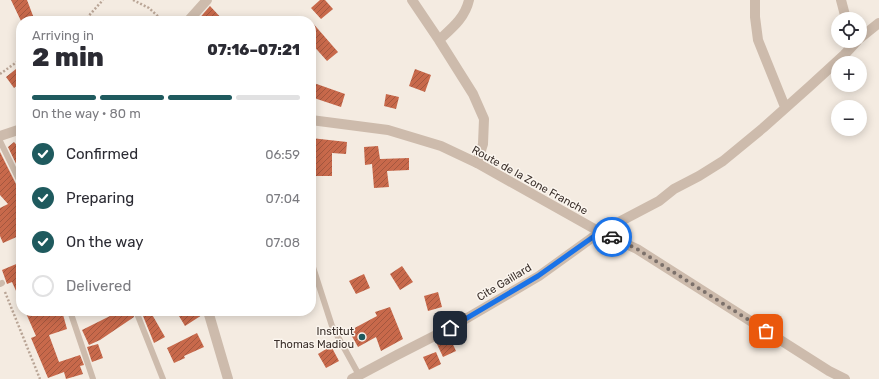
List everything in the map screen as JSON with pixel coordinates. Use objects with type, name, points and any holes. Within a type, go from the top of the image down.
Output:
[{"type":"street","points":[[412,0],[440,40],[474,94],[484,119],[483,144],[477,163]]},
{"type":"street","points":[[440,40],[460,21],[469,0]]},
{"type":"street","points":[[755,0],[755,17],[758,40],[785,107]]},
{"type":"street","points":[[841,0],[844,12]]},
{"type":"street","points":[[192,16],[205,1]]},
{"type":"street","name":"Cite Gaillard","points":[[867,32],[879,23]]},
{"type":"street","name":"Cite Gaillard","points":[[356,377],[450,328],[538,276],[600,232],[659,201],[674,189],[723,161],[809,87],[849,48]]},
{"type":"street","name":"Route de la Zone Franche","points":[[316,121],[388,130],[440,146],[477,163],[600,232],[637,249],[677,276],[816,363],[845,379]]},
{"type":"street","points":[[0,136],[16,131]]},
{"type":"street","points":[[209,316],[228,379]]},
{"type":"lane","points":[[0,141],[16,174]]},
{"type":"lane","points":[[316,276],[332,326],[356,377]]},
{"type":"lane","points":[[72,316],[92,379]]},
{"type":"lane","points":[[138,316],[163,379]]},
{"type":"path","points":[[89,16],[103,0]]},
{"type":"path","points":[[133,0],[149,8],[158,16]]},
{"type":"path","points":[[0,74],[16,63]]},
{"type":"path","points":[[1,284],[40,379]]},
{"type":"building","points":[[11,0],[27,0],[33,16],[19,16]]},
{"type":"building","points":[[320,0],[325,0],[333,9],[321,19],[311,8]]},
{"type":"building","points":[[210,6],[219,16],[201,16]]},
{"type":"building","points":[[316,27],[338,52],[327,61],[316,49]]},
{"type":"building","points":[[16,69],[16,86],[14,88],[6,77]]},
{"type":"building","points":[[415,69],[431,75],[425,92],[409,86]]},
{"type":"building","points":[[316,84],[345,94],[341,107],[316,99]]},
{"type":"building","points":[[386,94],[399,97],[396,109],[384,106]]},
{"type":"building","points":[[316,139],[347,142],[346,154],[332,153],[332,176],[316,176]]},
{"type":"building","points":[[14,142],[16,144],[16,164],[8,147]]},
{"type":"building","points":[[378,146],[380,159],[409,158],[409,170],[387,171],[389,187],[374,188],[372,164],[365,165],[364,147]]},
{"type":"building","points":[[0,152],[16,184],[16,237],[3,243],[0,236],[0,208],[8,204],[0,195]]},
{"type":"building","points":[[16,264],[16,291],[12,282],[7,284],[2,270]]},
{"type":"building","points":[[402,266],[413,282],[400,290],[390,274]]},
{"type":"building","points":[[364,274],[370,288],[356,294],[349,281]]},
{"type":"building","points":[[438,292],[442,307],[428,311],[424,296]]},
{"type":"building","points":[[390,307],[403,339],[381,351],[376,337],[358,347],[349,331],[377,316],[375,312]]},
{"type":"building","points":[[27,316],[63,316],[67,329],[49,335],[59,362],[80,355],[84,365],[80,366],[83,374],[66,379],[64,372],[48,378],[31,338],[36,336]]},
{"type":"building","points":[[110,316],[134,317],[100,340],[89,345],[82,330]]},
{"type":"building","points":[[143,316],[153,316],[165,337],[154,343]]},
{"type":"building","points":[[179,316],[200,316],[185,326]]},
{"type":"building","points":[[197,333],[204,347],[184,356],[185,358],[174,363],[167,348]]},
{"type":"building","points":[[449,336],[456,351],[443,357],[436,342]]},
{"type":"building","points":[[98,344],[103,358],[92,362],[87,347]]},
{"type":"building","points":[[331,346],[339,361],[326,368],[318,354]]},
{"type":"building","points":[[436,352],[441,364],[429,370],[423,357]]},
{"type":"way so far","points":[[612,237],[637,249],[677,276],[766,331]]},
{"type":"place","name":"Institut Thomas Madiou","points":[[362,337]]},
{"type":"route","points":[[450,328],[538,276],[600,232],[612,237]]}]
